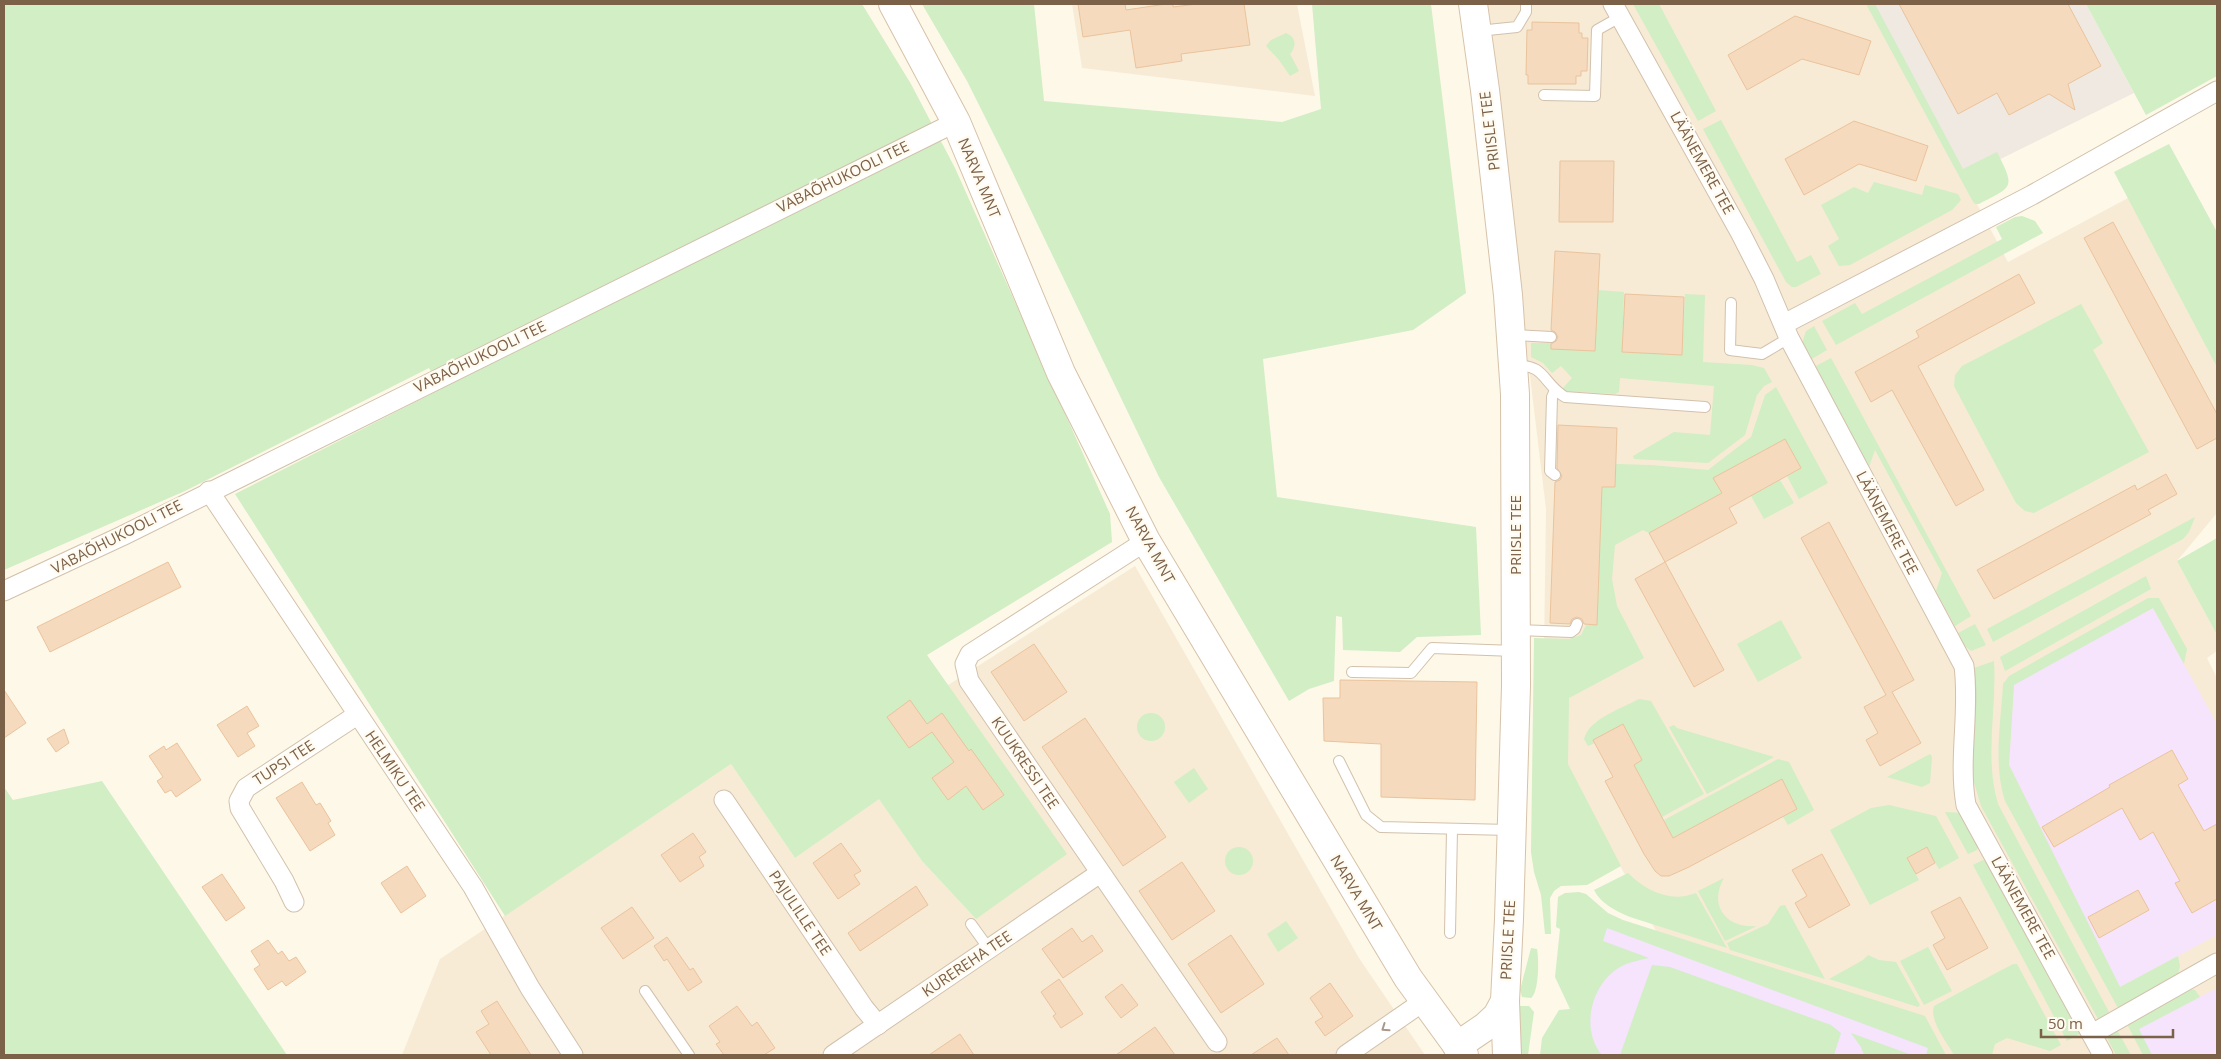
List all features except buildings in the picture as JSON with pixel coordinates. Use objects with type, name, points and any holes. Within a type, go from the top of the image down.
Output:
[{"type":"main road","name":"NARVA MNT","points":[[893,4],[956,122],[1061,373],[1146,541],[1346,877],[1424,1002],[1467,1052]]},
{"type":"main road","name":"PRIISLE TEE","points":[[1467,1052],[1485,1027],[1497,1016],[1504,1001],[1516,640],[1515,394],[1507,286],[1473,4]]},
{"type":"main road","points":[[1467,1052],[1492,1049],[1506,1044],[1504,1001]]},
{"type":"street","name":"LÄÄNEMERE TEE","points":[[1616,10],[1741,234],[1786,331],[1964,666],[1967,691],[1963,788],[1966,804],[2103,1055]]},
{"type":"street","points":[[1786,331],[2217,91]]},
{"type":"street","name":"VABAÕHUKOOLI TEE","points":[[4,592],[54,569],[956,122]]},
{"type":"street","name":"HELMIKU TEE","points":[[210,491],[473,887],[530,988],[573,1055]]},
{"type":"street","name":"KUUKRESSI TEE","points":[[1146,541],[970,654],[965,664],[969,681],[1217,1042]]},
{"type":"street","name":"TUPSI TEE","points":[[294,902],[284,881],[240,808],[241,794],[246,788],[357,715]]},
{"type":"street","name":"PAJULILLE TEE","points":[[724,800],[864,1008],[878,1025]]},
{"type":"street","name":"KUREREHA TEE","points":[[833,1055],[1100,873]]},
{"type":"street","points":[[2092,1034],[2217,963]]},
{"type":"street","points":[[1346,1055],[1424,1002]]},
{"type":"lane","points":[[1477,31],[1517,27],[1526,12],[1526,4]]},
{"type":"lane","points":[[1544,95],[1596,96],[1597,30],[1616,10]]},
{"type":"lane","points":[[1731,303],[1730,350],[1762,354],[1786,331]]},
{"type":"lane","points":[[1511,335],[1551,337]]},
{"type":"lane","points":[[1513,365],[1530,365],[1539,370],[1555,390],[1565,397],[1705,407]]},
{"type":"lane","points":[[1555,390],[1552,398],[1550,471],[1555,475]]},
{"type":"lane","points":[[1352,672],[1405,677],[1432,648],[1516,640],[1571,632],[1575,629],[1576,624]]},
{"type":"lane","points":[[1339,761],[1366,815],[1381,827],[1511,830]]},
{"type":"lane","points":[[1450,933],[1452,830]]},
{"type":"lane","points":[[972,924],[989,949]]},
{"type":"lane","points":[[645,991],[689,1055]]},
{"type":"shaded area","points":[[1072,4],[1297,4],[1315,96],[1082,68]]},
{"type":"shaded area","points":[[1485,4],[1870,4],[2008,262],[2158,182],[2217,297],[2217,513],[2177,561],[2217,635],[2217,651],[2207,658],[2217,678],[2217,1055],[1935,1055],[1661,940],[1560,757],[1544,651],[1546,509]]},
{"type":"shaded area","points":[[1870,4],[2086,4],[2134,93],[1964,177]]},
{"type":"shaded area","points":[[1135,566],[1359,958],[1425,1055],[402,1055],[440,959],[731,764],[795,858],[879,798],[922,861],[976,919],[948,685]]},
{"type":"shaded area","points":[[2153,608],[2217,724],[2217,935],[2120,987],[2009,765],[2014,684]]},
{"type":"shaded area","points":[[1613,922],[1924,1035],[1935,1055],[1577,1055],[1603,928]]},
{"type":"shaded area","points":[[2217,988],[2217,1055],[2152,1055],[2138,1029]]},
{"type":"green space","points":[[4,4],[862,4],[911,84],[955,168],[1110,514],[1112,542],[927,655],[1067,854],[976,919],[922,861],[879,799],[795,858],[731,764],[505,916],[235,494],[441,389],[429,368],[185,491],[4,570]]},
{"type":"green space","points":[[922,4],[1034,4],[1044,101],[1282,122],[1321,109],[1312,4],[1431,4],[1466,293],[1413,330],[1263,359],[1277,497],[1476,527],[1481,635],[1417,637],[1400,652],[1343,650],[1342,617],[1336,616],[1334,681],[1309,689],[1289,701],[1159,477],[967,81]]},
{"type":"green space","points":[[1633,4],[1659,4],[1716,111],[1698,121]]},
{"type":"green space","points":[[1866,4],[1875,4],[1963,169],[1997,152],[2007,173],[2008,185],[2005,189],[1979,204],[1975,204]]},
{"type":"green space","points":[[2086,4],[2217,4],[2217,76],[2146,115]]},
{"type":"green space","points":[[1286,33],[1294,39],[1294,48],[1290,54],[1299,71],[1290,76],[1266,46],[1271,40]]},
{"type":"green space","points":[[1721,120],[1797,262],[1811,255],[1821,274],[1796,287],[1792,287],[1786,282],[1703,129]]},
{"type":"green space","points":[[2169,144],[2217,232],[2217,367],[2114,172]]},
{"type":"green space","points":[[1874,182],[1922,195],[1925,185],[1958,194],[1961,200],[1952,210],[1850,265],[1839,266],[1828,246],[1839,239],[1821,205],[1854,187],[1868,193]]},
{"type":"green space","points":[[2022,216],[2035,221],[2043,233],[1836,345],[1822,321],[1855,303],[1862,314],[2002,239],[1996,227],[2015,217]]},
{"type":"green space","points":[[1598,290],[1624,292],[1622,352],[1682,355],[1685,294],[1705,295],[1703,362],[1752,365],[1764,368],[1772,382],[1764,386],[1757,395],[1745,435],[1708,463],[1634,459],[1633,456],[1674,432],[1710,435],[1714,386],[1620,378],[1619,392],[1615,394],[1564,391],[1563,388],[1572,378],[1561,366],[1552,373],[1543,363],[1531,357],[1531,343],[1551,343],[1551,349]]},
{"type":"green space","points":[[2081,304],[2103,343],[2093,350],[2149,452],[2034,513],[2025,511],[2016,503],[1954,386],[1955,375],[1962,366]]},
{"type":"green space","points":[[1814,326],[1827,350],[1810,360],[1802,343],[1806,331]]},
{"type":"green space","points":[[1831,358],[1971,616],[1955,626],[1936,591],[1942,573],[1875,450],[1869,467],[1814,367]]},
{"type":"green space","points":[[1776,387],[1828,483],[1799,499],[1787,476],[1801,468],[1785,439],[1714,478],[1722,493],[1649,533],[1643,530],[1615,545],[1612,579],[1617,606],[1644,658],[1569,698],[1568,764],[1621,866],[1587,885],[1561,886],[1554,891],[1550,898],[1551,934],[1545,934],[1541,895],[1534,872],[1531,852],[1534,638],[1569,639],[1581,635],[1586,625],[1597,625],[1602,487],[1615,487],[1616,464],[1708,470],[1751,437],[1765,395]]},
{"type":"green space","points":[[1780,480],[1794,503],[1764,519],[1751,496]]},
{"type":"green space","points":[[2195,517],[2189,532],[2183,539],[1993,642],[1987,629]]},
{"type":"green space","points":[[2217,538],[2217,635],[2177,561]]},
{"type":"green space","points":[[2146,576],[2151,589],[2005,671],[2000,657]]},
{"type":"green space","points":[[2148,598],[2159,598],[2187,649],[2184,664],[2153,608],[2014,685],[2009,765],[2120,987],[2178,956],[2180,966],[2178,974],[2118,1008],[2005,801],[1999,772],[2003,684],[2009,676]]},
{"type":"green space","points":[[1781,620],[1802,658],[1758,682],[1737,644]]},
{"type":"green space","points":[[1975,624],[1986,645],[1971,651],[1965,646],[1958,633]]},
{"type":"green space","points":[[1994,661],[1991,751],[1994,786],[1998,804],[2109,1012],[2098,1019],[1981,806],[1971,772],[1974,668]]},
{"type":"green space","points":[[1639,699],[1651,701],[1704,794],[1662,817],[1634,765],[1642,760],[1623,724],[1593,740],[1595,743],[1588,746],[1584,739],[1587,732],[1599,720]]},
{"type":"green space","points":[[1151,713],[1161,717],[1165,727],[1161,737],[1151,741],[1141,737],[1137,727],[1141,717]]},
{"type":"green space","points":[[1674,725],[1677,728],[1774,757],[1707,794],[1669,727]]},
{"type":"green space","points":[[1930,754],[1932,757],[1930,783],[1922,787],[1887,777]]},
{"type":"green space","points":[[1778,759],[1789,762],[1814,810],[1788,825],[1783,817],[1797,809],[1781,780],[1673,838],[1664,820]]},
{"type":"green space","points":[[1194,768],[1208,789],[1189,803],[1174,782]]},
{"type":"green space","points":[[102,781],[287,1055],[4,1055],[4,787],[13,800]]},
{"type":"green space","points":[[1889,805],[1936,816],[1959,858],[1939,869],[1926,847],[1907,858],[1919,880],[1870,905],[1830,830],[1871,808]]},
{"type":"green space","points":[[1945,812],[1965,813],[1980,841],[1977,850],[1968,854]]},
{"type":"green space","points":[[1239,847],[1249,851],[1253,861],[1249,871],[1239,875],[1229,871],[1225,861],[1229,851]]},
{"type":"green space","points":[[1983,860],[1990,862],[2081,1033],[2067,1041],[1973,865]]},
{"type":"green space","points":[[1628,873],[1643,885],[1659,894],[1677,897],[1696,893],[1727,948],[1630,917],[1614,910],[1594,890]]},
{"type":"green space","points":[[1724,878],[1718,897],[1719,906],[1723,913],[1737,924],[1757,926],[1725,941],[1698,891]]},
{"type":"green space","points":[[1579,892],[1586,894],[1608,913],[1623,920],[1925,1016],[1946,1055],[1926,1055],[1928,1048],[1607,928],[1603,941],[1649,958],[1631,962],[1620,967],[1602,984],[1596,995],[1590,1020],[1591,1033],[1602,1055],[1540,1055],[1542,1038],[1559,1010],[1570,1009],[1555,977],[1560,929],[1556,927],[1558,897],[1565,893]]},
{"type":"green space","points":[[1785,905],[1825,979],[1730,950],[1727,943],[1768,924],[1780,906]]},
{"type":"green space","points":[[1286,921],[1298,938],[1278,952],[1267,934]]},
{"type":"green space","points":[[1928,947],[1952,991],[1924,1005],[1900,961]]},
{"type":"green space","points":[[1531,948],[1537,949],[1538,967],[1536,989],[1531,998],[1522,997],[1520,990]]},
{"type":"green space","points":[[1868,955],[1879,960],[1896,962],[1920,1005],[1918,1007],[1829,979],[1863,960]]},
{"type":"green space","points":[[2013,964],[2017,964],[2061,1045],[2050,1051],[2007,1038],[1995,1044],[1992,1055],[1954,1055],[1936,1025],[1933,1012],[1934,1006]]},
{"type":"green space","points":[[1652,965],[1670,967],[1831,1025],[1841,1033],[1834,1055],[1620,1055]]},
{"type":"green space","points":[[2186,988],[2195,990],[2200,997],[2139,1029],[2152,1055],[2143,1055],[2126,1022]]},
{"type":"green space","points":[[1515,1006],[1529,1006],[1534,1012],[1528,1055],[1513,1055]]},
{"type":"green space","points":[[2116,1028],[2131,1055],[2116,1055],[2105,1034]]},
{"type":"green space","points":[[1851,1033],[1912,1055],[1864,1055]]}]
